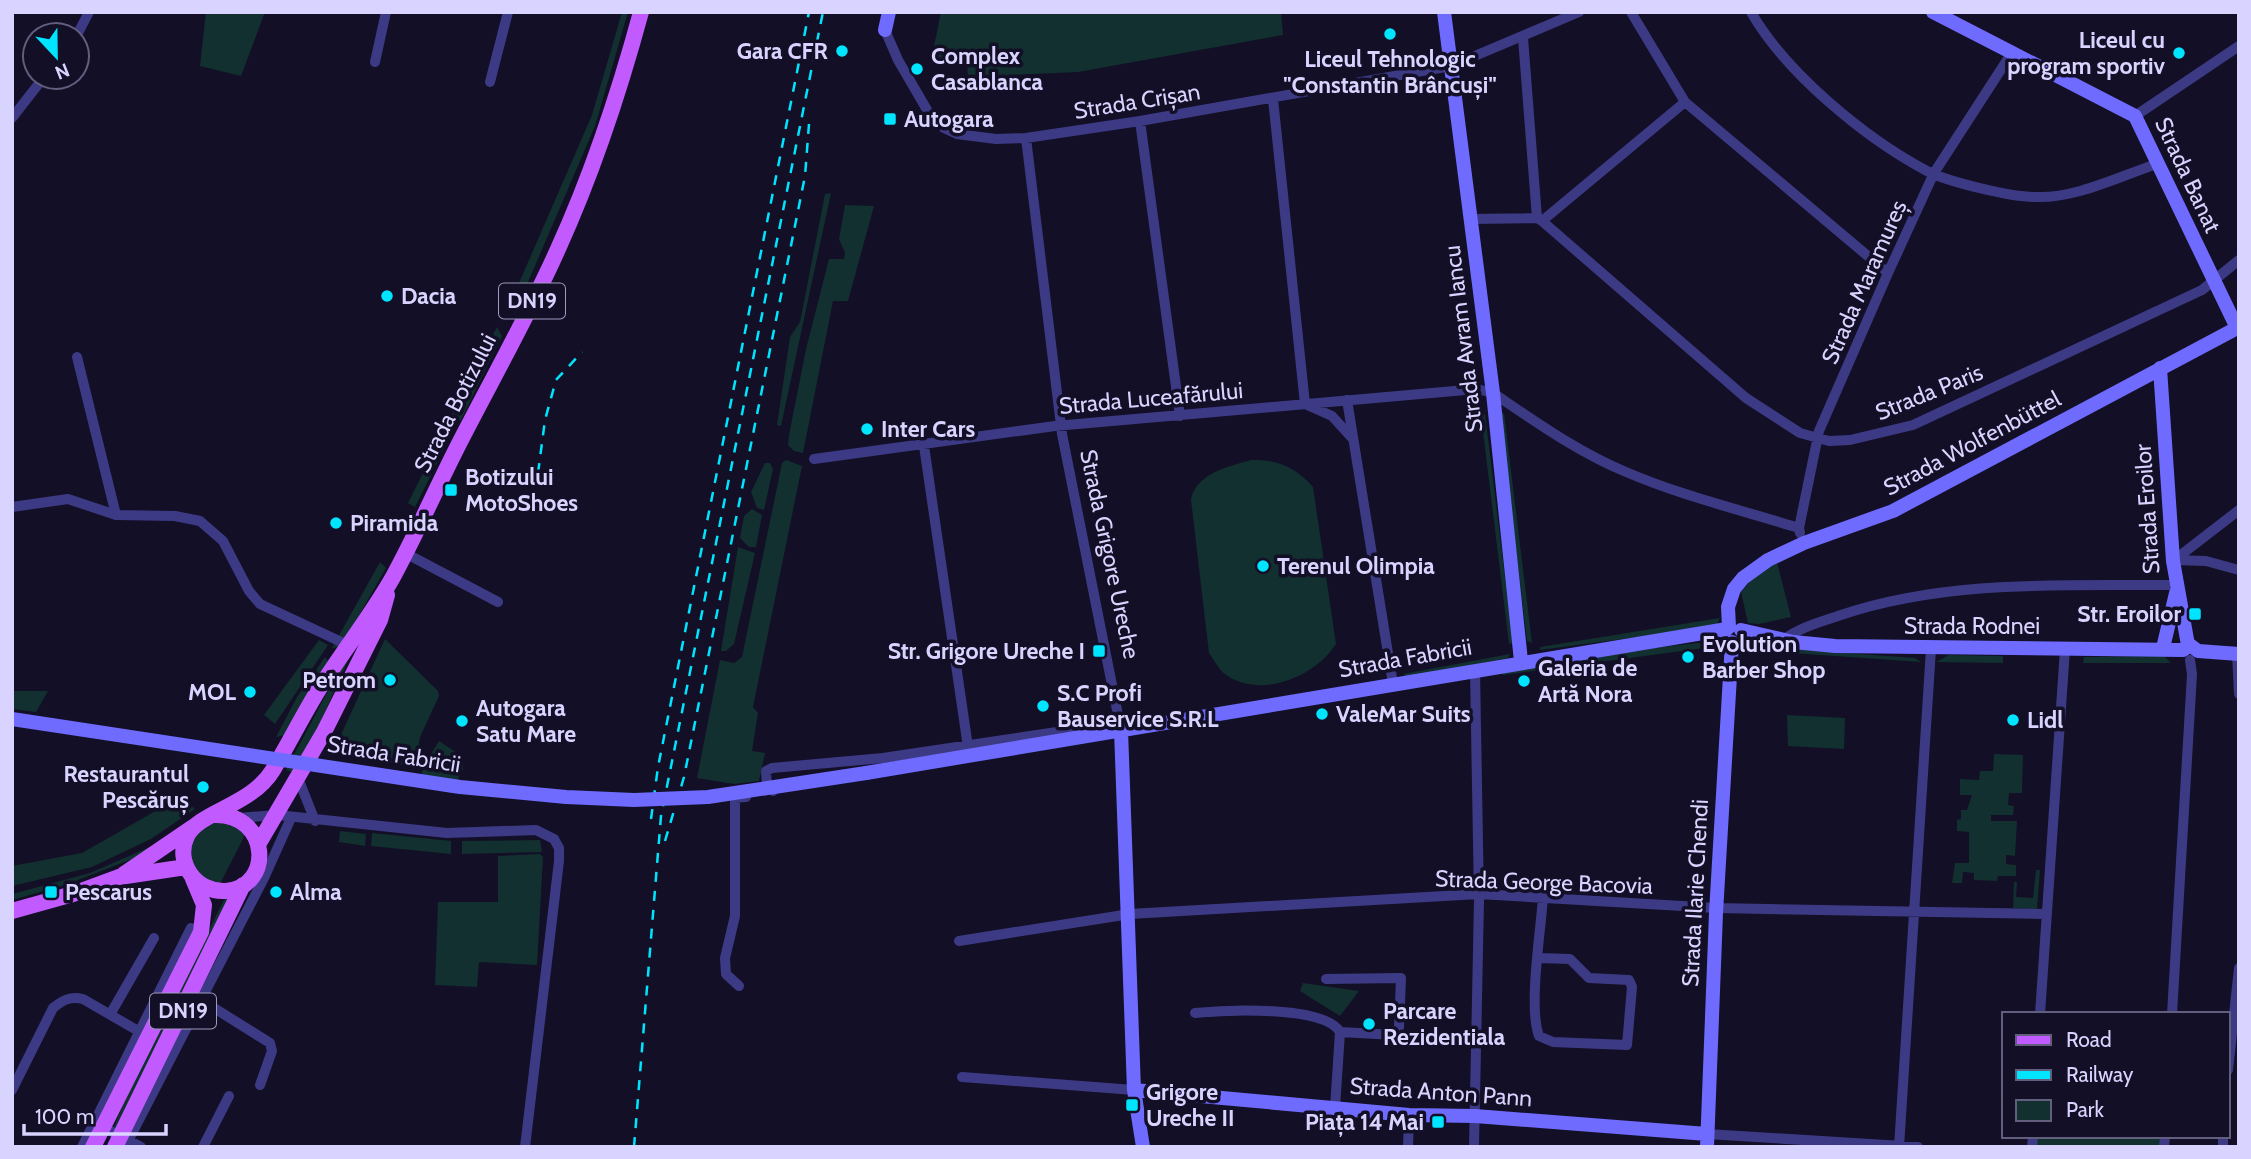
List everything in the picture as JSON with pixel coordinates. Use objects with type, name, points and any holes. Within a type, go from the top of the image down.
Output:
[{"type":"main road","name":"Strada Botizului","points":[[122,1143],[197,997],[243,885],[258,866],[259,843],[284,816],[298,778],[356,650],[568,227],[600,147],[641,12]]},
{"type":"main road","points":[[885,30],[889,12]]},
{"type":"main road","name":"Strada Avram Iancu","points":[[1444,12],[1493,393],[1521,661]]},
{"type":"main road","points":[[1933,12],[2135,116]]},
{"type":"main road","name":"Strada Banat","points":[[2135,116],[2212,280],[2238,327]]},
{"type":"main road","name":"Strada Wolfenbüttel","points":[[1731,632],[1731,596],[1749,573],[1804,543],[1893,511],[2238,327]]},
{"type":"main road","name":"Strada Eroilor","points":[[2160,369],[2173,561],[2176,589],[2190,652]]},
{"type":"main road","points":[[2162,649],[2176,589]]},
{"type":"main road","name":"Strada Fabricii","points":[[12,719],[460,787],[634,800],[708,797],[866,773],[1521,661],[1731,632]]},
{"type":"main road","name":"Strada Rodnei","points":[[1731,632],[1835,646],[1931,649],[2162,649],[2238,654]]},
{"type":"main road","name":"Strada Ilarie Chendi","points":[[1707,1141],[1731,632]]},
{"type":"main road","name":"Strada Botizului","points":[[119,877],[195,825],[239,803],[262,785],[320,688],[356,650]]},
{"type":"main road","name":"Strada Grigore Ureche","points":[[1121,730],[1134,1090],[1143,1147]]},
{"type":"main road","points":[[215,815],[238,818],[254,832],[259,843]]},
{"type":"main road","name":"DN19","points":[[93,1147],[98,1125],[201,932],[204,905],[189,872],[184,845],[195,825]]},
{"type":"main road","points":[[12,911],[74,894],[119,877],[189,872],[213,890],[226,891],[243,885]]},
{"type":"main road","name":"Strada Anton Pann","points":[[1134,1090],[1409,1115],[1475,1116],[1707,1141]]},
{"type":"street","points":[[374,62],[386,12]]},
{"type":"street","points":[[490,82],[508,12]]},
{"type":"street","name":"Strada Crișan","points":[[885,30],[912,88],[930,115],[944,128],[973,137],[1026,138],[1273,99],[1451,66],[1523,38],[1579,12]]},
{"type":"street","points":[[1631,12],[1685,102],[1888,273]]},
{"type":"street","points":[[1751,12],[1763,32],[1793,68],[1841,111],[1934,173],[1994,190],[2034,197],[2056,196],[2158,164]]},
{"type":"street","points":[[1523,38],[1539,220]]},
{"type":"street","points":[[2135,116],[2239,46]]},
{"type":"street","name":"Strada Maramureș","points":[[1804,543],[1799,528],[1816,439],[1934,173],[2011,54]]},
{"type":"street","points":[[12,118],[33,91]]},
{"type":"street","points":[[1273,99],[1305,404],[1332,416],[1352,438]]},
{"type":"street","points":[[1471,219],[1539,220],[1685,102]]},
{"type":"street","points":[[1140,121],[1180,416]]},
{"type":"street","name":"Strada Grigore Ureche","points":[[1026,138],[1062,425],[1121,730]]},
{"type":"street","name":"Strada Paris","points":[[1539,220],[1746,398],[1780,422],[1816,439],[1850,440],[1913,425],[2202,290],[2239,260]]},
{"type":"street","points":[[78,357],[116,515]]},
{"type":"street","name":"Strada Luceafărului","points":[[814,459],[1062,425],[1477,390],[1493,393]]},
{"type":"street","points":[[1493,393],[1580,449],[1626,472],[1682,494],[1799,528]]},
{"type":"street","points":[[1348,400],[1393,684]]},
{"type":"street","points":[[924,446],[968,747]]},
{"type":"street","points":[[12,507],[68,499],[116,515],[175,516],[200,521],[223,541],[249,591],[260,604],[336,643],[356,650]]},
{"type":"street","points":[[2173,561],[2239,510]]},
{"type":"street","points":[[405,553],[498,602]]},
{"type":"street","points":[[2173,561],[2195,559],[2239,570]]},
{"type":"street","points":[[1783,640],[1804,628],[1867,606],[1937,591],[2176,589]]},
{"type":"street","points":[[1899,1146],[1931,649]]},
{"type":"street","points":[[2040,1012],[2065,649]]},
{"type":"street","points":[[2172,1012],[2192,674],[2190,652]]},
{"type":"street","points":[[2238,654],[2239,694]]},
{"type":"street","points":[[1474,1147],[1479,894],[1475,670]]},
{"type":"street","name":"Strada Fabricii","points":[[1084,728],[1103,731],[1086,743],[776,793],[767,786],[766,771],[772,768],[968,747],[1084,728]]},
{"type":"street","points":[[298,778],[315,821]]},
{"type":"street","points":[[739,986],[726,974],[725,958],[735,916],[735,799],[776,793]]},
{"type":"street","points":[[260,1085],[270,1060],[270,1043],[197,997],[284,816]]},
{"type":"street","points":[[238,818],[284,816],[447,833],[536,831],[546,832],[554,839],[559,848],[559,860],[525,1147]]},
{"type":"street","name":"Strada George Bacovia","points":[[959,941],[1129,914],[1479,894],[1716,908],[2046,914]]},
{"type":"street","points":[[1539,958],[1570,959],[1589,978],[1629,980],[1632,987],[1628,1045],[1553,1042],[1539,1036],[1535,1022],[1542,897]]},
{"type":"street","points":[[82,1147],[98,1125],[191,928]]},
{"type":"street","points":[[111,1013],[153,937]]},
{"type":"street","points":[[2230,1055],[2239,968]]},
{"type":"street","points":[[1326,979],[1401,978],[1399,1028],[1395,1035],[1340,1032]]},
{"type":"street","points":[[12,1090],[52,1008],[62,1000],[74,997],[83,999],[140,1032]]},
{"type":"street","points":[[1195,1013],[1222,1011],[1310,1016],[1332,1022],[1340,1032],[1335,1108]]},
{"type":"street","name":"Strada Anton Pann","points":[[962,1077],[1134,1090]]},
{"type":"street","points":[[203,1147],[229,1096]]},
{"type":"street","points":[[1408,1147],[1409,1115]]},
{"type":"street","points":[[98,1125],[122,1143],[141,1147]]},
{"type":"street","name":"Strada Anton Pann","points":[[1707,1141],[1919,1147]]},
{"type":"green space","points":[[206,12],[265,12],[241,76],[200,66]]},
{"type":"green space","points":[[622,12],[628,12],[595,126],[516,310],[509,306],[592,115]]},
{"type":"green space","points":[[941,12],[1281,12],[1283,35],[1078,72],[968,77],[967,63],[932,56]]},
{"type":"green space","points":[[831,193],[781,426],[777,425],[790,337],[800,322],[825,194]]},
{"type":"green space","points":[[845,205],[874,206],[848,301],[833,301],[803,453],[794,451],[788,445],[789,435],[806,349],[829,259],[844,259],[845,253],[839,239]]},
{"type":"green space","points":[[497,327],[502,336],[461,420],[447,424]]},
{"type":"green space","points":[[1504,413],[1532,643],[1527,641],[1500,414]]},
{"type":"green space","points":[[1485,414],[1513,643],[1509,644],[1481,415]]},
{"type":"green space","points":[[443,433],[445,447],[415,507],[408,503]]},
{"type":"green space","points":[[786,460],[802,466],[753,707],[758,713],[752,751],[765,753],[759,781],[734,784],[697,778],[720,660],[734,663],[742,657],[782,463]]},
{"type":"green space","points":[[1251,460],[1269,461],[1293,469],[1313,487],[1336,644],[1327,656],[1301,675],[1286,681],[1255,685],[1226,675],[1209,653],[1191,500],[1199,484],[1214,472]]},
{"type":"green space","points":[[765,463],[770,463],[773,469],[764,510],[757,508],[751,492]]},
{"type":"green space","points":[[752,509],[762,515],[756,547],[749,547],[740,538],[744,516]]},
{"type":"green space","points":[[738,547],[755,553],[734,644],[726,651],[721,651]]},
{"type":"green space","points":[[380,562],[386,568],[341,647],[332,648]]},
{"type":"green space","points":[[1777,562],[1791,617],[1759,624],[1748,623],[1741,592],[1758,572]]},
{"type":"green space","points":[[1720,618],[1717,625],[1706,628],[1540,650],[1540,647]]},
{"type":"green space","points":[[385,639],[438,691],[439,696],[420,737],[415,767],[333,752]]},
{"type":"green space","points":[[319,640],[328,645],[275,724],[264,715]]},
{"type":"green space","points":[[1706,642],[1719,646],[1503,675],[1501,672],[1593,655]]},
{"type":"green space","points":[[1793,649],[1915,658],[1921,662],[1792,653]]},
{"type":"green space","points":[[351,654],[297,774],[286,770],[347,655]]},
{"type":"green space","points":[[1510,654],[1508,658],[1408,677],[1403,674]]},
{"type":"green space","points":[[1949,655],[2003,656],[2003,663],[1936,662]]},
{"type":"green space","points":[[2164,656],[2171,663],[2083,663],[2084,657]]},
{"type":"green space","points":[[325,657],[331,665],[287,735],[276,737],[297,697]]},
{"type":"green space","points":[[12,691],[48,691],[36,712],[12,709]]},
{"type":"green space","points":[[1787,715],[1845,718],[1844,749],[1788,746]]},
{"type":"green space","points":[[439,741],[463,757],[463,769],[451,793],[419,786],[423,767]]},
{"type":"green space","points":[[1994,754],[2023,755],[2022,793],[2009,793],[2008,805],[2014,806],[2013,815],[1991,815],[1991,821],[2017,821],[2015,856],[2006,855],[2006,864],[2016,865],[2016,876],[1998,876],[1997,881],[1974,880],[1974,873],[1963,872],[1962,883],[1952,883],[1955,863],[1969,863],[1969,832],[1957,831],[1957,820],[1961,819],[1961,810],[1967,810],[1972,795],[1960,795],[1960,779],[1979,780],[1980,771],[1993,771]]},
{"type":"green space","points":[[180,797],[195,809],[151,839],[92,867],[12,886],[12,866],[82,853]]},
{"type":"green space","points":[[220,819],[246,833],[219,886],[194,874],[189,840],[196,829]]},
{"type":"green space","points":[[340,831],[366,834],[365,846],[339,842]]},
{"type":"green space","points":[[372,833],[451,841],[451,854],[371,846]]},
{"type":"green space","points":[[540,840],[542,852],[462,854],[462,841]]},
{"type":"green space","points":[[152,846],[145,854],[65,885],[12,900],[12,894],[90,873]]},
{"type":"green space","points":[[540,854],[543,857],[537,965],[479,962],[477,987],[435,985],[438,902],[498,902],[498,856]]},
{"type":"green space","points":[[2036,870],[2040,870],[2037,909],[2013,908],[2014,882],[2017,882],[2016,897],[2033,898]]},
{"type":"green space","points":[[235,894],[117,1131],[114,1126],[142,1061],[226,896]]},
{"type":"green space","points":[[1303,983],[1359,991],[1340,1016],[1300,991]]},
{"type":"green space","points":[[2037,1138],[2161,1138],[2160,1147],[2036,1147]]},
{"type":"railway","points":[[651,819],[658,767],[809,12]]},
{"type":"railway","points":[[634,1147],[661,816],[823,12]]},
{"type":"railway","points":[[665,841],[684,777],[805,176],[809,124]]},
{"type":"railway","points":[[538,473],[545,420],[556,380],[582,352]]},
{"type":"place","name":"Liceul Tehnologic \"Constantin Brâncuși\"","points":[[1390,34]]},
{"type":"place","name":"Gara CFR","points":[[842,51]]},
{"type":"place","name":"Liceul cu program sportiv","points":[[2179,53]]},
{"type":"place","name":"Complex Casablanca","points":[[917,69]]},
{"type":"place","name":"Autogara","points":[[890,119]]},
{"type":"place","name":"Dacia","points":[[387,296]]},
{"type":"place","name":"Inter Cars","points":[[867,429]]},
{"type":"place","name":"Botizului MotoShoes","points":[[451,490]]},
{"type":"place","name":"Piramida","points":[[336,523]]},
{"type":"place","name":"Terenul Olimpia","points":[[1263,566]]},
{"type":"place","name":"Str. Eroilor","points":[[2195,614]]},
{"type":"place","name":"Str. Grigore Ureche I","points":[[1099,651]]},
{"type":"place","name":"Evolution Barber Shop","points":[[1688,657]]},
{"type":"place","name":"Petrom","points":[[390,680]]},
{"type":"place","name":"Galeria de Artă Nora","points":[[1524,681]]},
{"type":"place","name":"MOL","points":[[250,692]]},
{"type":"place","name":"S.C Profi Bauservice S.R.L","points":[[1043,706]]},
{"type":"place","name":"ValeMar Suits","points":[[1322,714]]},
{"type":"place","name":"Lidl","points":[[2013,720]]},
{"type":"place","name":"Autogara Satu Mare","points":[[462,721]]},
{"type":"place","name":"Restaurantul Pescăruș","points":[[203,787]]},
{"type":"place","name":"Pescarus","points":[[51,892]]},
{"type":"place","name":"Alma","points":[[276,892]]},
{"type":"place","name":"Parcare Rezidentiala","points":[[1369,1024]]},
{"type":"place","name":"Grigore Ureche II","points":[[1132,1105]]},
{"type":"place","name":"Piața 14 Mai","points":[[1438,1122]]}]
